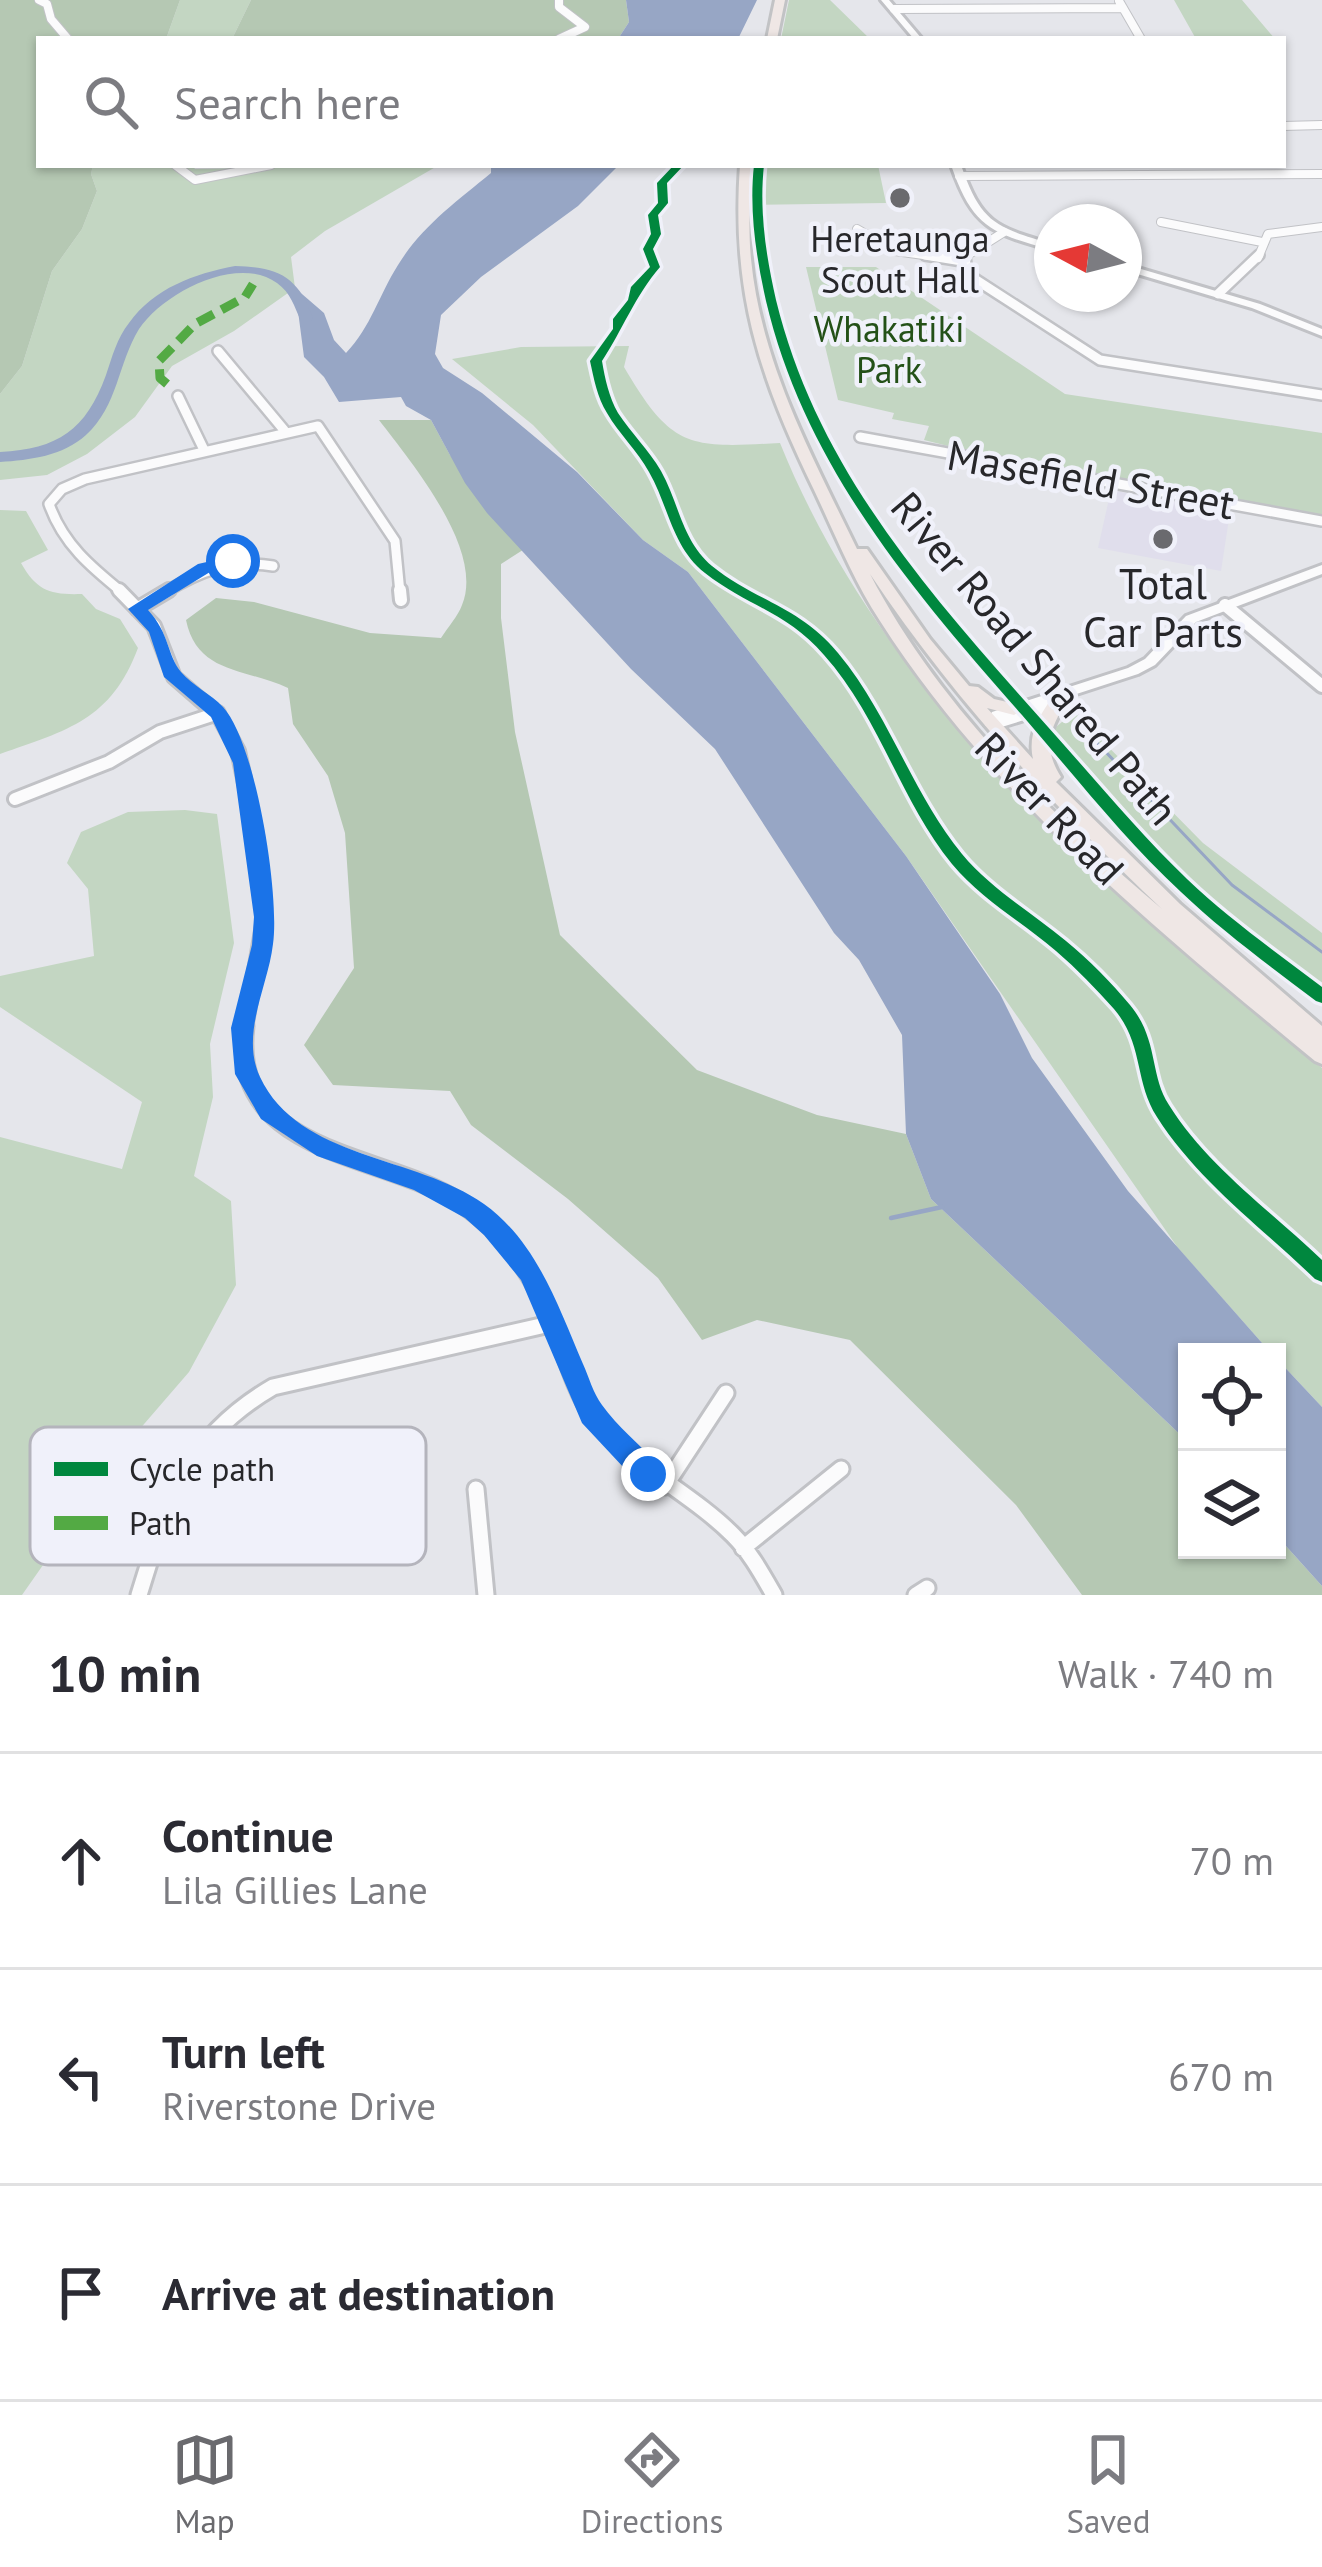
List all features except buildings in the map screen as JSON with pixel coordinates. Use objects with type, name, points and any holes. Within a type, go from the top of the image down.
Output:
[{"type":"highway","points":[[773,36],[780,0]]},
{"type":"highway","name":"River Road","points":[[746,168],[742,247],[755,323],[786,421],[872,591],[932,681],[1001,763],[1070,834],[1322,1055]]},
{"type":"highway","name":"River Road","points":[[833,515],[992,725],[1089,829],[1322,1038]]},
{"type":"highway","points":[[872,591],[970,714],[992,725],[996,743],[1170,923]]},
{"type":"highway","points":[[906,616],[978,697],[1014,709]]},
{"type":"highway","points":[[1055,706],[1038,738],[1046,768],[1196,927]]},
{"type":"street","points":[[39,0],[47,4],[51,19],[65,36]]},
{"type":"street","points":[[559,0],[559,8],[585,27],[566,36]]},
{"type":"street","points":[[885,0],[916,36]]},
{"type":"street","points":[[894,9],[1121,4],[1139,36]]},
{"type":"street","points":[[1286,126],[1322,125]]},
{"type":"street","points":[[180,168],[195,180],[260,168]]},
{"type":"street","points":[[1034,241],[1004,232],[974,212],[958,170],[1322,174]]},
{"type":"street","points":[[1161,221],[1262,242]]},
{"type":"street","points":[[1218,294],[1257,260],[1262,242],[1276,230],[1322,227]]},
{"type":"street","points":[[857,229],[896,251],[962,261],[978,283],[1100,360],[1286,393],[1322,395]]},
{"type":"street","points":[[962,261],[972,249],[1004,232]]},
{"type":"street","points":[[1142,272],[1218,294],[1322,333]]},
{"type":"street","points":[[218,351],[284,430]]},
{"type":"street","points":[[178,396],[204,450]]},
{"type":"street","points":[[401,601],[395,541],[318,426],[284,430],[75,482],[50,503],[76,549],[157,631],[176,680],[218,713],[243,763],[264,917],[263,945],[242,1028],[247,1074],[257,1094],[269,1112],[293,1132],[326,1149],[422,1182],[474,1210],[514,1248],[554,1323],[591,1414],[614,1442],[665,1486],[732,1534],[774,1595]]},
{"type":"street","name":"Masefield Street","points":[[860,436],[1322,521]]},
{"type":"street","points":[[137,609],[208,566],[241,561],[273,566]]},
{"type":"street","points":[[992,725],[1055,706],[1150,662],[1187,621],[1322,569]]},
{"type":"street","points":[[1225,605],[1322,686]]},
{"type":"street","points":[[992,725],[997,715],[1110,680]]},
{"type":"street","points":[[15,800],[110,762],[160,732],[218,713]]},
{"type":"street","points":[[217,1427],[246,1400],[273,1387],[554,1323]]},
{"type":"street","points":[[665,1486],[726,1394]]},
{"type":"street","points":[[743,1548],[841,1469]]},
{"type":"street","points":[[476,1489],[486,1595]]},
{"type":"street","points":[[140,1595],[149,1565]]},
{"type":"shaded area","name":"Total Car Parts","points":[[1111,490],[1230,512],[1221,571],[1098,548]]},
{"type":"green space","points":[[0,0],[180,0],[167,36],[36,36],[36,168],[92,168],[97,191],[82,229],[52,271],[22,366],[0,394]]},
{"type":"green space","points":[[180,0],[251,0],[233,36],[167,36]]},
{"type":"green space","points":[[251,0],[626,0],[629,22],[620,36],[233,36]]},
{"type":"green space","points":[[789,0],[830,0],[867,36],[782,36]]},
{"type":"green space","points":[[1174,0],[1242,0],[1272,36],[1194,36]]},
{"type":"green space","points":[[92,168],[434,168],[325,231],[291,257],[295,288],[234,331],[172,366],[135,417],[87,454],[47,475],[0,480],[0,394],[22,366],[52,271],[82,229],[97,191]]},
{"type":"green space","points":[[753,168],[879,168],[886,203],[749,205]]},
{"type":"green space","name":"Whakatiki Park","points":[[806,267],[876,267],[1065,394],[1322,433],[1322,516],[948,446],[924,440],[929,426],[838,400]]},
{"type":"green space","points":[[629,346],[624,367],[670,428],[703,443],[780,443],[825,537],[880,626],[943,709],[1086,862],[1322,1068],[1322,1407],[1286,1369],[1286,1343],[1262,1343],[1178,1248],[906,856],[688,572],[643,540],[533,425],[452,359],[521,347]]},
{"type":"green space","points":[[379,420],[431,420],[450,455],[529,546],[501,564],[501,618],[515,732],[560,935],[697,1070],[817,1115],[906,1134],[931,1199],[1178,1432],[1178,1559],[1286,1559],[1286,1546],[1322,1586],[1322,1595],[1082,1595],[1016,1505],[850,1340],[757,1320],[702,1340],[658,1278],[568,1199],[471,1125],[450,1091],[333,1085],[304,1045],[354,968],[345,833],[328,776],[293,724],[288,688],[212,660],[192,638],[186,620],[216,598],[254,602],[370,633],[441,638],[462,605],[463,559],[441,508]]},
{"type":"green space","points":[[0,510],[26,511],[48,550],[21,563],[33,580],[53,592],[82,594],[96,609],[120,619],[138,648],[115,692],[100,707],[66,729],[0,754]]},
{"type":"green space","points":[[1074,712],[1203,843],[1322,933],[1322,984],[1201,894],[1051,731]]},
{"type":"green space","points":[[128,812],[217,814],[234,943],[210,1044],[213,1097],[194,1176],[231,1201],[236,1285],[189,1372],[142,1427],[30,1427],[30,1565],[43,1565],[22,1595],[0,1595],[0,1137],[122,1169],[142,1102],[0,1007],[0,976],[94,956],[88,889],[67,863],[81,832]]},
{"type":"water","points":[[626,0],[757,0],[739,36],[620,36],[629,22]]},
{"type":"water","points":[[491,168],[616,168],[578,206],[481,277],[441,315],[435,354],[443,368],[482,393],[577,472],[643,540],[688,572],[906,856],[1000,994],[1032,1058],[1128,1191],[1262,1343],[1178,1343],[1178,1432],[931,1199],[906,1134],[902,1035],[859,960],[834,933],[715,749],[631,669],[487,513],[431,420],[406,406],[401,397],[339,402],[304,357],[295,288],[324,313],[334,340],[346,353],[407,251],[440,215],[491,173]]},
{"type":"water","points":[[1286,1369],[1322,1407],[1322,1586],[1286,1546]]},
{"type":"waterway","points":[[0,457],[50,449],[82,431],[104,399],[133,327],[146,311],[186,284],[235,270],[258,270],[279,277],[295,292],[306,318]]},
{"type":"waterway","points":[[1083,728],[1232,885],[1322,952]]},
{"type":"waterway","points":[[891,1218],[942,1207]]},
{"type":"marked path","points":[[167,384],[160,378],[159,361],[195,324],[245,297],[253,284]]},
{"type":"cycle path","points":[[676,168],[662,183],[663,203],[653,215],[656,234],[648,249],[655,267],[636,287],[633,301],[618,319],[618,329],[596,361],[606,399],[655,471],[683,540],[711,571],[800,623],[834,657],[960,863],[1081,963],[1121,1005],[1139,1032],[1157,1101],[1176,1130],[1322,1273]]},
{"type":"cycle path","name":"River Road Shared Path","points":[[759,168],[761,247],[781,342],[805,405],[872,522],[956,630],[1151,853],[1223,920],[1322,996]]},
{"type":"place","name":"Heretaunga Scout Hall","points":[[900,198]]},
{"type":"place","name":"Total Car Parts","points":[[1163,539]]},
{"type":"route","points":[[233,561],[204,568],[137,609],[153,623],[171,673],[218,713],[243,763],[264,917],[263,945],[242,1028],[247,1074],[269,1112],[293,1132],[326,1149],[422,1182],[474,1210],[493,1227],[530,1273],[591,1414],[648,1474]]}]
